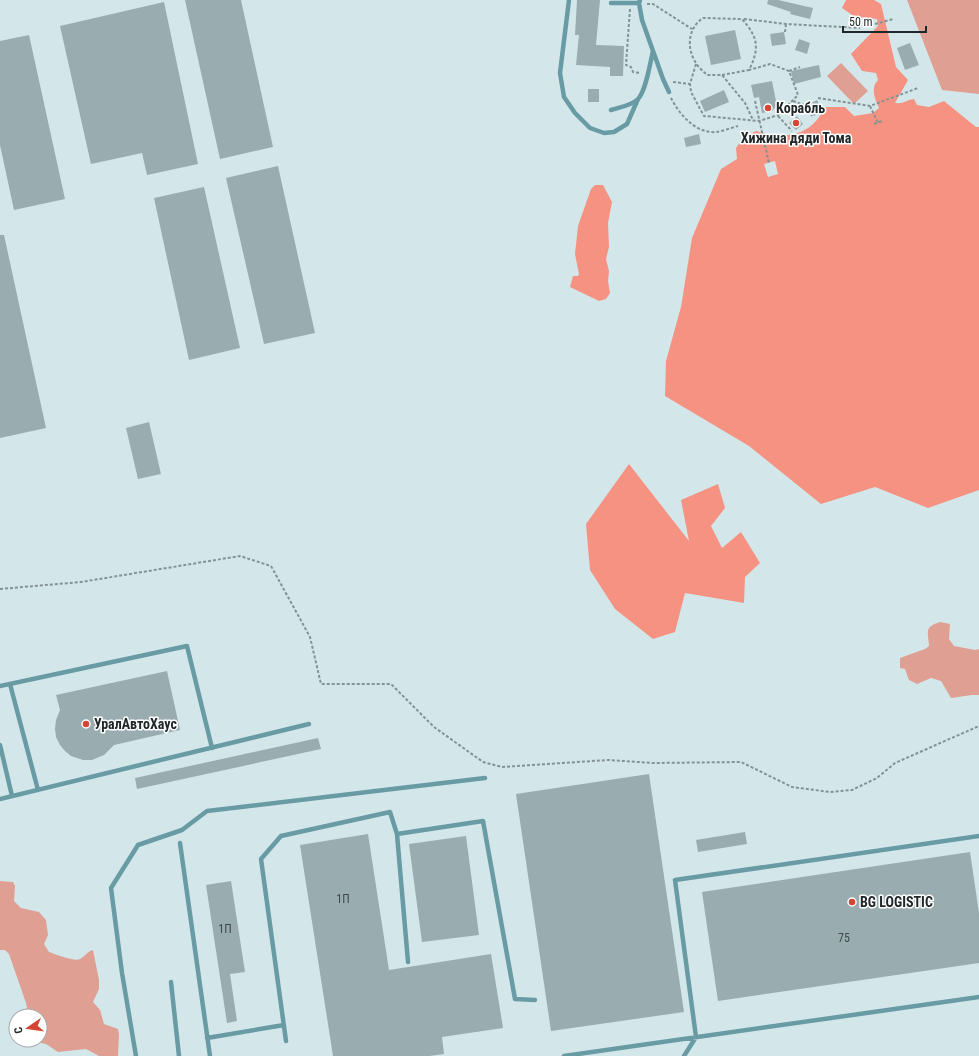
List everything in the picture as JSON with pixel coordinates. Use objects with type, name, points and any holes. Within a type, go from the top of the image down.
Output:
[{"type":"lane","points":[[569,0],[560,73],[564,97],[575,113],[590,128],[604,133],[614,132],[627,124],[643,90],[653,50]]},
{"type":"lane","points":[[611,3],[640,2],[642,20],[669,92]]},
{"type":"lane","points":[[611,110],[628,105],[638,99]]},
{"type":"lane","points":[[0,686],[187,646],[212,748]]},
{"type":"lane","points":[[10,684],[38,790]]},
{"type":"lane","points":[[0,799],[309,724]]},
{"type":"lane","points":[[0,745],[12,796]]},
{"type":"lane","points":[[136,1056],[122,973],[111,888],[138,844],[182,830],[207,811],[485,778]]},
{"type":"lane","points":[[286,1041],[261,859],[281,836],[390,812],[397,834],[408,962]]},
{"type":"lane","points":[[397,834],[483,821],[515,998],[535,1000]]},
{"type":"lane","points":[[684,1056],[696,1037],[675,880],[979,836]]},
{"type":"lane","points":[[180,843],[210,1056]]},
{"type":"lane","points":[[171,982],[179,1056]]},
{"type":"lane","points":[[564,1056],[979,997]]},
{"type":"lane","points":[[207,1038],[284,1025]]},
{"type":"path","points":[[640,2],[653,4],[692,29]]},
{"type":"path","points":[[800,67],[789,71],[770,64],[722,75],[707,75],[696,63],[690,50],[692,29],[703,18],[742,19],[786,24],[860,28]]},
{"type":"path","points":[[742,19],[752,30],[756,40],[754,60],[749,70]]},
{"type":"path","points":[[876,23],[893,19]]},
{"type":"path","points":[[785,32],[786,24]]},
{"type":"path","points":[[696,63],[690,84],[691,92],[704,116],[759,121],[778,115],[793,101],[798,94],[789,71]]},
{"type":"path","points":[[722,75],[744,103],[753,120]]},
{"type":"path","points":[[818,98],[870,106],[918,88]]},
{"type":"path","points":[[669,92],[675,106],[689,122],[706,132],[717,132],[738,126]]},
{"type":"path","points":[[755,101],[769,163]]},
{"type":"path","points":[[793,101],[807,106],[812,116]]},
{"type":"path","points":[[870,106],[878,123]]},
{"type":"path","points":[[778,115],[792,131]]},
{"type":"path","points":[[874,124],[882,121]]},
{"type":"path","points":[[0,589],[81,582],[240,556],[271,566],[310,637],[321,684],[391,684],[434,727],[483,762],[502,767],[608,760],[653,762],[741,762],[792,787],[830,792],[852,790],[877,778],[895,763],[979,726]]},
{"type":"shaded area","points":[[846,0],[874,0],[881,4],[896,67],[908,80],[895,103],[901,103],[914,99],[917,105],[929,107],[944,101],[976,127],[979,127],[979,490],[928,508],[875,487],[821,504],[749,446],[665,396],[666,361],[681,307],[692,238],[721,169],[737,159],[736,148],[743,138],[756,131],[777,135],[796,134],[812,125],[825,107],[845,107],[854,116],[873,113],[879,108],[874,94],[874,86],[878,80],[876,73],[862,71],[851,54],[878,26],[877,19],[855,17],[842,8]]},
{"type":"shaded area","points":[[907,0],[979,0],[979,94],[942,90]]},
{"type":"shaded area","points":[[841,63],[868,91],[854,104],[827,76]]},
{"type":"shaded area","points":[[595,185],[603,185],[612,202],[608,223],[609,247],[606,259],[609,271],[608,281],[610,293],[606,299],[599,301],[570,287],[573,276],[578,276],[579,274],[575,254],[578,226],[591,189]]},
{"type":"shaded area","points":[[629,464],[689,541],[681,500],[718,484],[725,508],[711,526],[722,548],[741,532],[760,563],[745,577],[744,603],[685,593],[675,632],[653,639],[615,609],[590,570],[586,524]]},
{"type":"shaded area","points":[[940,622],[950,624],[949,639],[954,646],[975,650],[979,649],[979,695],[951,698],[941,681],[931,678],[917,684],[909,680],[905,669],[900,668],[900,658],[925,649],[929,646],[928,630],[931,626]]},
{"type":"shaded area","points":[[0,881],[13,882],[15,886],[14,901],[21,908],[39,912],[46,920],[48,935],[44,944],[49,952],[77,960],[93,950],[99,980],[99,989],[93,1002],[100,1010],[104,1024],[118,1029],[118,1056],[99,1056],[86,1049],[58,1052],[48,1045],[48,1008],[27,1008],[9,954],[5,950],[0,950]]},
{"type":"pier","points":[[775,161],[778,174],[768,177],[764,164]]},
{"type":"building","points":[[185,0],[241,0],[273,147],[220,159]]},
{"type":"building","points":[[577,0],[600,0],[596,45],[624,46],[623,76],[610,76],[610,67],[576,65],[579,35],[575,35]]},
{"type":"building","points":[[768,0],[778,0],[813,8],[810,19],[790,14],[791,12],[767,4]]},
{"type":"building","points":[[164,2],[198,164],[147,175],[142,153],[91,164],[60,26]]},
{"type":"building","points":[[735,30],[741,59],[711,65],[705,36]]},
{"type":"building","points":[[784,32],[786,44],[772,46],[770,34]]},
{"type":"building","points":[[29,35],[65,199],[14,210],[0,145],[0,41]]},
{"type":"building","points":[[799,39],[810,43],[807,54],[795,50]]},
{"type":"building","points":[[910,43],[919,65],[905,70],[897,48]]},
{"type":"building","points":[[819,65],[821,77],[794,84],[791,71]]},
{"type":"building","points":[[772,81],[777,106],[772,111],[762,113],[759,97],[754,98],[751,85]]},
{"type":"building","points":[[588,89],[599,89],[599,102],[588,102]]},
{"type":"building","points":[[724,90],[729,102],[705,112],[700,101]]},
{"type":"building","points":[[817,100],[822,111],[814,116],[808,105]]},
{"type":"building","name":"Хижина дяди Тома","points":[[797,116],[803,124],[796,130],[789,123]]},
{"type":"building","points":[[699,134],[701,144],[686,147],[684,138]]},
{"type":"building","points":[[278,166],[315,333],[264,344],[226,178]]},
{"type":"building","points":[[204,187],[240,348],[189,360],[154,198]]},
{"type":"building","points":[[0,235],[4,235],[46,428],[0,438]]},
{"type":"building","points":[[149,422],[161,474],[138,479],[126,428]]},
{"type":"building","points":[[167,671],[180,730],[114,745],[104,755],[92,760],[83,760],[71,756],[60,745],[56,737],[55,729],[56,720],[60,710],[56,695]]},
{"type":"building","points":[[318,738],[321,749],[137,789],[135,778]]},
{"type":"building","points":[[649,774],[684,1012],[551,1031],[516,794]]},
{"type":"building","points":[[745,832],[747,844],[698,852],[696,840]]},
{"type":"building","points":[[368,834],[389,970],[491,954],[503,1028],[442,1037],[444,1054],[429,1056],[333,1056],[300,845]]},
{"type":"building","points":[[466,836],[479,935],[422,942],[409,844]]},
{"type":"building","points":[[970,852],[979,913],[979,963],[718,1001],[702,892]]},
{"type":"building","points":[[231,881],[245,972],[230,974],[237,1021],[227,1023],[206,885]]},
{"type":"place","name":"Корабль","points":[[768,108]]},
{"type":"place","name":"Хижина дяди Тома","points":[[796,123]]},
{"type":"place","name":"УралАвтоХаус","points":[[86,724]]},
{"type":"place","name":"BG LOGISTIC","points":[[852,902]]}]
